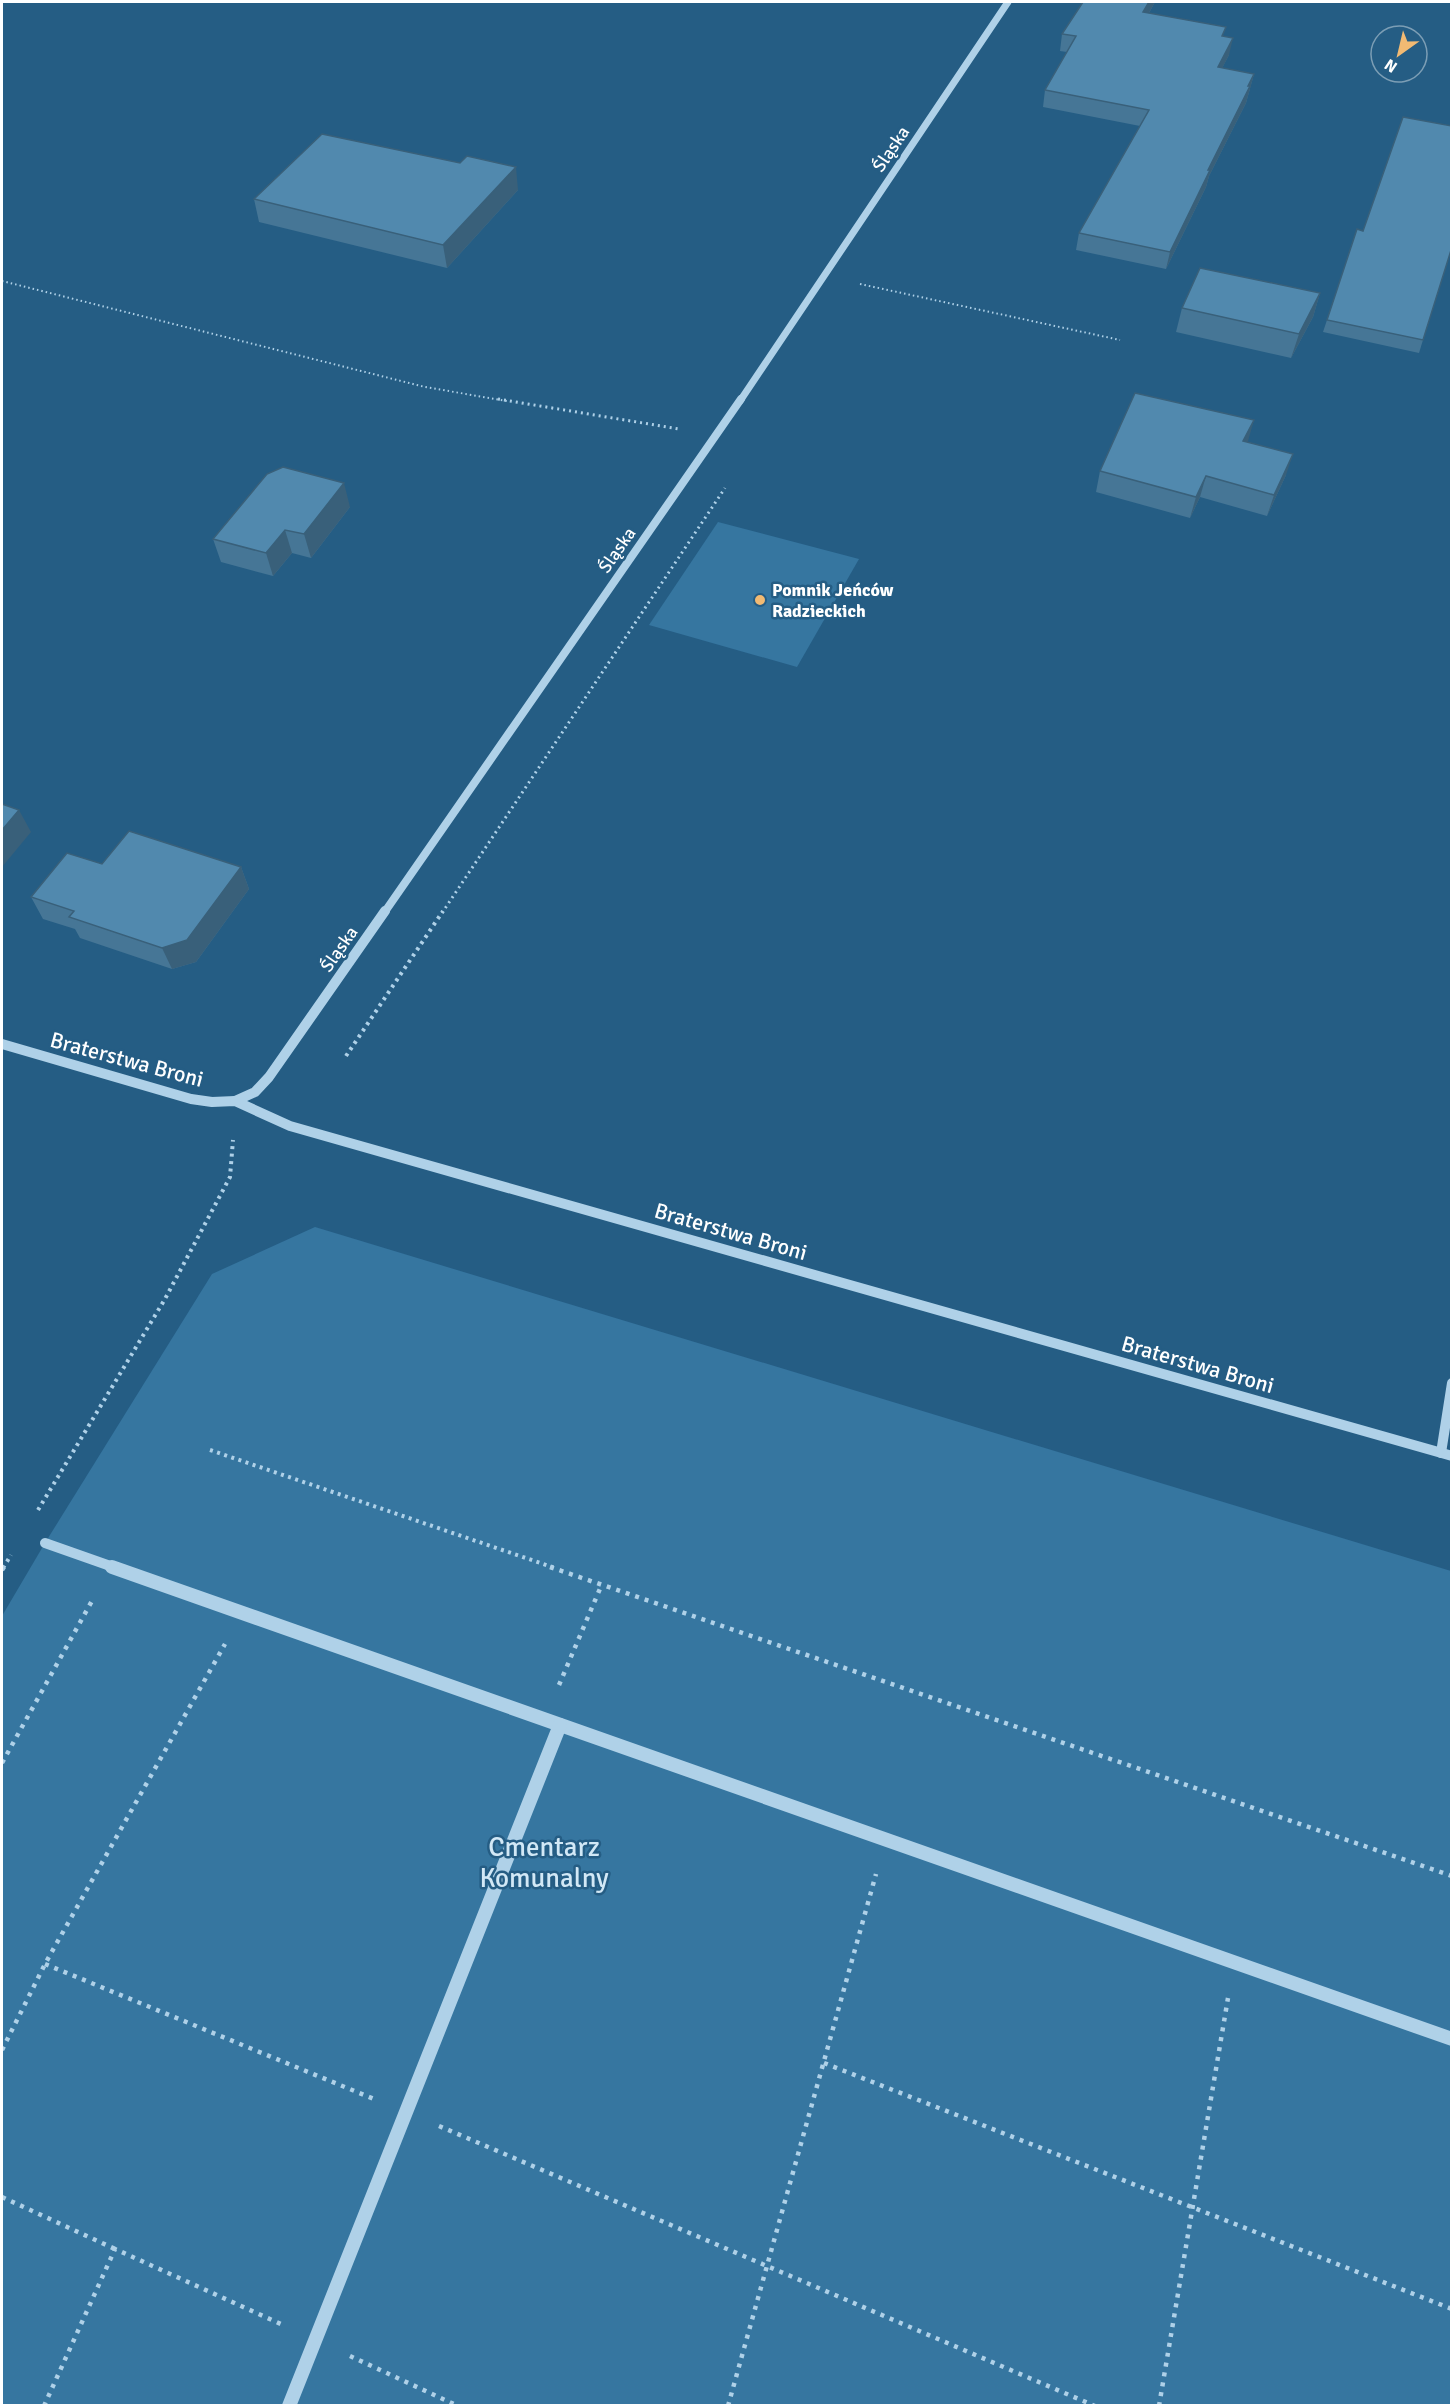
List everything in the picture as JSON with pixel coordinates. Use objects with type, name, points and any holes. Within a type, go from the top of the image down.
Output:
[{"type":"street","name":"Śląska","points":[[235,1101],[255,1092],[269,1077],[715,437],[1008,2]]},
{"type":"street","name":"Braterstwa Broni","points":[[2,1044],[191,1099],[212,1102],[235,1101],[290,1126],[1446,1454]]},
{"type":"street","points":[[1446,1454],[1452,1383]]},
{"type":"street","points":[[45,1543],[1452,2039]]},
{"type":"street","points":[[289,2406],[560,1725]]},
{"type":"path","points":[[824,277],[1120,340]]},
{"type":"path","points":[[2,281],[425,387],[651,423],[715,437]]},
{"type":"path","points":[[36,1513],[165,1299],[230,1177],[235,1101]]},
{"type":"path","points":[[210,1450],[1452,1876]]},
{"type":"path","points":[[2,1570],[12,1552]]},
{"type":"path","points":[[2,1763],[111,1566]]},
{"type":"path","points":[[544,1719],[602,1584]]},
{"type":"path","points":[[2,2050],[45,1964],[243,1612]]},
{"type":"path","points":[[728,2406],[886,1840]]},
{"type":"path","points":[[1159,2406],[1234,1962]]},
{"type":"path","points":[[45,1964],[406,2112],[1095,2406]]},
{"type":"path","points":[[824,2063],[1452,2309]]},
{"type":"path","points":[[2,2197],[458,2406]]},
{"type":"path","points":[[44,2406],[115,2249]]},
{"type":"green space","points":[[718,522],[859,559],[797,667],[649,625]]},
{"type":"green space","name":"Cmentarz Komunalny","points":[[315,1227],[1451,1571],[1451,2405],[2,2406],[2,1616],[212,1274]]},
{"type":"building","points":[[1083,2],[1149,2],[1143,12],[1226,27],[1222,36],[1233,38],[1218,67],[1254,74],[1170,252],[1079,233],[1149,110],[1045,90],[1076,36],[1062,34]]},
{"type":"building","points":[[1403,117],[1452,126],[1452,247],[1423,340],[1327,320],[1357,229],[1363,231]]},
{"type":"building","points":[[322,134],[460,163],[467,156],[516,167],[443,245],[254,199]]},
{"type":"building","points":[[1200,268],[1320,293],[1299,334],[1182,308]]},
{"type":"building","points":[[1135,393],[1254,420],[1243,441],[1293,454],[1274,495],[1206,476],[1196,497],[1100,471]]},
{"type":"building","points":[[283,467],[344,483],[304,534],[285,530],[266,553],[213,539],[267,474]]},
{"type":"building","points":[[2,804],[19,810],[2,830]]},
{"type":"building","points":[[129,831],[241,867],[187,940],[162,948],[69,917],[74,911],[31,897],[67,853],[102,864]]},
{"type":"place","name":"Pomnik Jeńców Radzieckich","points":[[760,600]]}]
